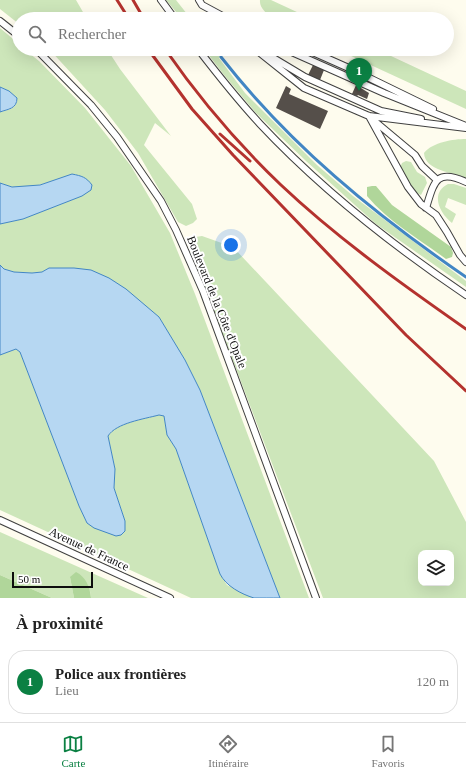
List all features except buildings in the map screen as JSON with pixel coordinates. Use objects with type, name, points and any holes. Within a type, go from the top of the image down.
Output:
[{"type":"lane","points":[[161,0],[170,12]]},
{"type":"lane","points":[[200,1],[210,12]]},
{"type":"lane","points":[[200,1],[217,12]]},
{"type":"lane","points":[[0,21],[12,30]]},
{"type":"lane","name":"Boulevard de la Côte d'Opale","points":[[43,56],[91,105],[116,137],[161,201],[188,256],[203,291],[316,598]]},
{"type":"lane","points":[[203,56],[225,84],[260,124],[294,158],[389,240],[466,295]]},
{"type":"lane","points":[[264,56],[304,88],[369,116],[466,127]]},
{"type":"lane","points":[[270,56],[305,77],[381,111],[466,127]]},
{"type":"lane","points":[[301,56],[466,127]]},
{"type":"lane","points":[[321,56],[365,76],[466,127]]},
{"type":"lane","points":[[369,116],[415,155],[422,166],[437,180]]},
{"type":"lane","points":[[369,116],[408,187],[421,204],[436,215],[460,255],[466,262]]},
{"type":"lane","points":[[426,208],[437,180],[450,176],[466,182]]},
{"type":"lane","name":"Avenue de France","points":[[0,520],[170,598]]},
{"type":"green space","points":[[0,0],[76,0],[83,12],[12,12],[12,18],[0,9]]},
{"type":"green space","points":[[166,0],[176,0],[185,12],[176,12]]},
{"type":"green space","points":[[260,0],[271,0],[297,12],[265,12]]},
{"type":"green space","points":[[0,28],[12,38],[12,56],[33,56],[39,61],[85,108],[131,166],[170,233],[195,294],[309,598],[280,598],[200,390],[185,360],[159,317],[74,268],[49,268],[42,272],[32,273],[14,272],[4,269],[0,265],[0,224],[23,219],[82,196],[58,179],[30,187],[11,187],[0,183],[0,112],[14,107],[17,99],[9,91],[0,87]]},
{"type":"green space","points":[[55,56],[112,56],[171,136],[155,123],[144,145],[192,204],[197,219],[193,223],[186,226],[178,222],[138,153],[105,110]]},
{"type":"green space","points":[[209,56],[220,56],[219,58],[245,93],[317,165],[353,196],[466,281],[466,287],[376,224],[306,161],[256,113]]},
{"type":"green space","points":[[351,56],[391,56],[466,91],[466,109]]},
{"type":"green space","points":[[466,139],[466,178],[440,170],[429,164],[426,159],[424,153],[433,146],[449,141]]},
{"type":"green space","points":[[406,161],[411,162],[417,172],[425,177],[427,183],[421,195],[415,191],[400,168],[402,163]]},
{"type":"green space","points":[[448,184],[454,184],[466,188],[466,205],[448,198],[445,207],[456,214],[452,223],[443,214],[438,203],[439,192]]},
{"type":"green space","points":[[376,186],[392,205],[451,247],[453,253],[452,257],[446,259],[385,214],[367,196],[367,187]]},
{"type":"green space","points":[[202,236],[233,247],[434,461],[466,522],[466,598],[323,598],[188,242],[189,238]]},
{"type":"green space","points":[[16,349],[20,352],[79,506],[87,523],[125,521],[114,488],[115,469],[108,436],[117,428],[131,422],[159,415],[164,416],[167,435],[176,449],[220,574],[227,585],[255,598],[191,598],[0,510],[0,355]]},
{"type":"green space","points":[[0,532],[148,598],[91,598],[90,591],[70,577],[74,598],[52,598],[0,575]]},
{"type":"green space","points":[[76,572],[87,583],[91,598],[74,598],[70,577]]},
{"type":"green space","points":[[0,575],[52,598],[0,598]]},
{"type":"water","points":[[0,87],[9,91],[17,98],[17,102],[9,109],[0,112]]},
{"type":"water","points":[[72,174],[81,176],[88,180],[92,185],[91,190],[82,196],[23,219],[0,224],[0,183],[12,187],[40,185]]},
{"type":"water","points":[[0,265],[4,269],[14,272],[32,273],[42,272],[49,268],[91,270],[109,278],[126,289],[159,317],[185,360],[200,390],[280,598],[254,598],[239,592],[226,582],[220,574],[176,449],[167,435],[164,416],[159,415],[131,422],[117,428],[108,436],[115,469],[114,488],[125,521],[125,531],[121,535],[116,536],[94,528],[87,523],[79,506],[20,352],[16,349],[0,355]]},
{"type":"waterway","points":[[221,57],[275,120],[335,176],[366,203],[466,277]]},
{"type":"railway","points":[[117,0],[125,12]]},
{"type":"railway","points":[[133,0],[140,12]]},
{"type":"railway","points":[[153,56],[192,109],[233,155],[406,335],[466,391]]},
{"type":"railway","points":[[170,56],[191,85],[220,120],[250,153],[302,205],[395,278],[466,329]]},
{"type":"railway","points":[[220,134],[250,161]]},
{"type":"place","name":"Police aux frontières","points":[[359,91]]}]
